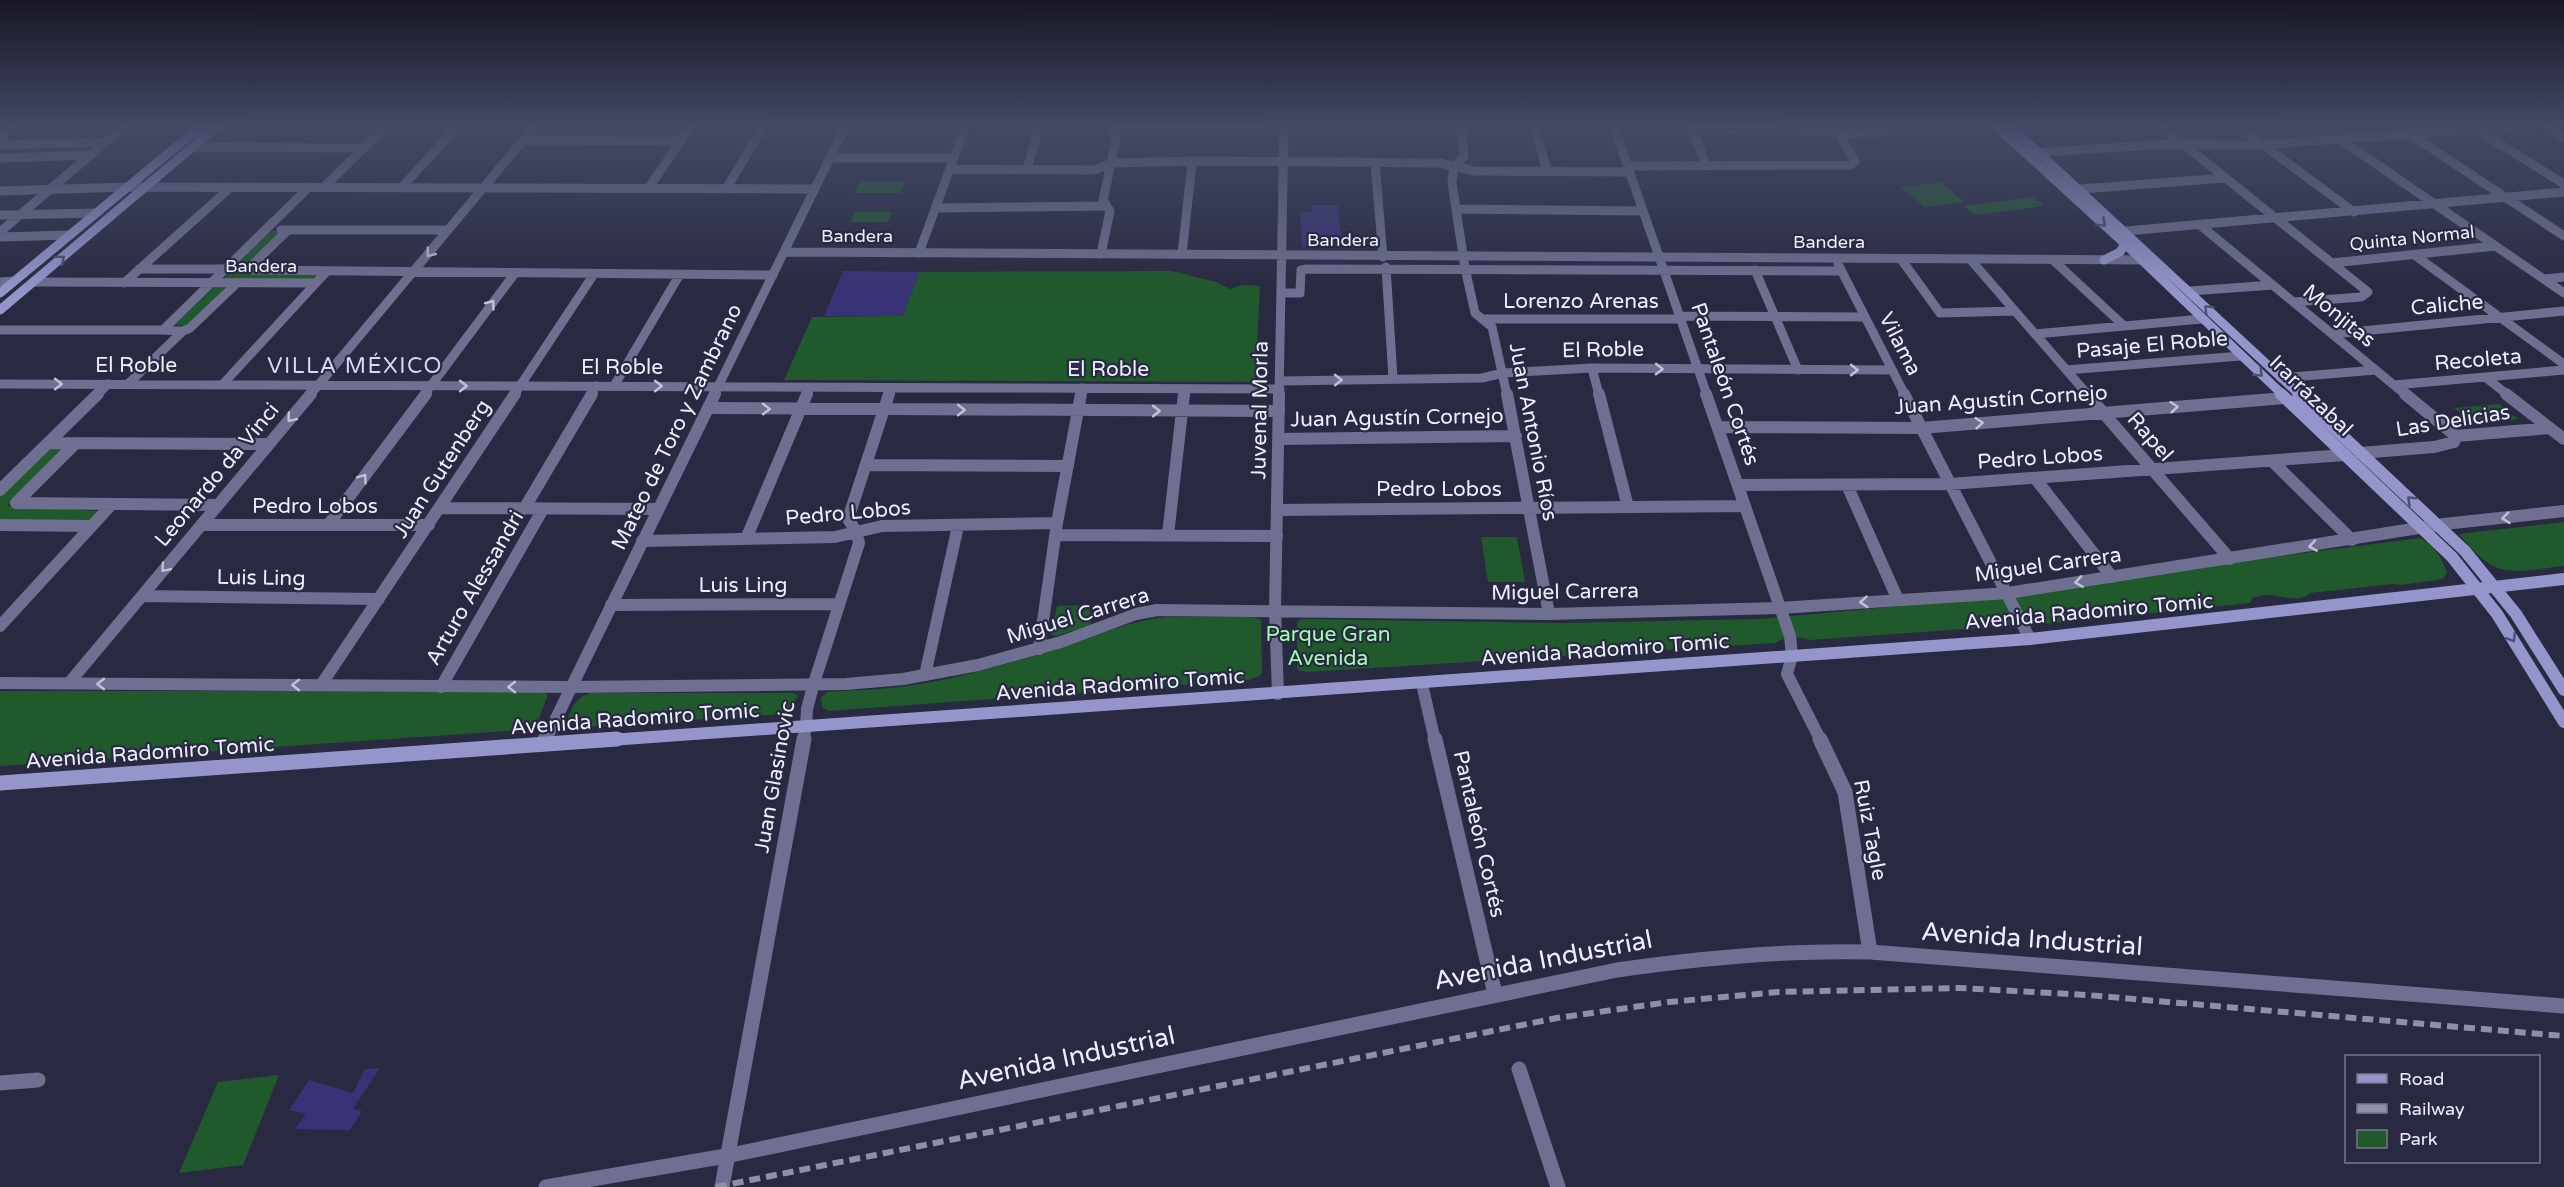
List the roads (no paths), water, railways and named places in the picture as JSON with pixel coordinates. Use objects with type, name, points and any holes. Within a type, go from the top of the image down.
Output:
[{"type":"main road","points":[[0,293],[133,182]]},
{"type":"main road","points":[[0,310],[151,182]]},
{"type":"main road","name":"Irarrázabal","points":[[2057,182],[2125,244],[2452,557],[2497,615],[2564,722]]},
{"type":"main road","name":"Irarrázabal","points":[[2073,182],[2438,525],[2496,587],[2516,614],[2564,690]]},
{"type":"main road","points":[[2104,260],[2120,252],[2125,244]]},
{"type":"main road","name":"Avenida Radomiro Tomic","points":[[0,783],[1422,684],[2030,639],[2564,579]]},
{"type":"street","points":[[0,232],[58,182]]},
{"type":"street","points":[[324,188],[330,182]]},
{"type":"street","points":[[400,188],[405,182]]},
{"type":"street","name":"Leonardo da Vinci","points":[[69,683],[488,182]]},
{"type":"street","points":[[648,189],[653,182]]},
{"type":"street","points":[[726,189],[730,182]]},
{"type":"street","name":"Mateo de Toro y Zambrano","points":[[543,744],[818,182]]},
{"type":"street","points":[[920,253],[945,182]]},
{"type":"street","points":[[1101,254],[1110,211],[1103,200],[1107,182]]},
{"type":"street","points":[[1182,254],[1190,182]]},
{"type":"street","name":"Juvenal Morla","points":[[1278,694],[1275,609],[1284,182]]},
{"type":"street","points":[[1377,182],[1383,257]]},
{"type":"street","name":"Juan Antonio Ríos","points":[[1452,182],[1463,257],[1475,313],[1492,327],[1503,373],[1549,614]]},
{"type":"street","name":"Pantaleón Cortés","points":[[1633,182],[1790,636],[1792,656]]},
{"type":"street","points":[[2080,189],[2168,182]]},
{"type":"street","points":[[2232,182],[2368,292],[2365,297],[2294,302]]},
{"type":"street","points":[[2314,182],[2354,212]]},
{"type":"street","points":[[2403,182],[2564,293]]},
{"type":"street","points":[[2485,182],[2564,236]]},
{"type":"street","points":[[0,191],[127,187],[815,189]]},
{"type":"street","points":[[124,283],[231,187]]},
{"type":"street","points":[[163,330],[309,187]]},
{"type":"street","points":[[2126,231],[2564,192]]},
{"type":"street","points":[[936,208],[1107,206]]},
{"type":"street","points":[[1456,209],[1643,211]]},
{"type":"street","points":[[0,215],[96,213]]},
{"type":"street","name":"Monjitas","points":[[2200,225],[2456,436]]},
{"type":"street","points":[[266,230],[448,230]]},
{"type":"street","points":[[288,230],[249,268],[252,270],[327,271]]},
{"type":"street","points":[[0,237],[69,236]]},
{"type":"street","name":"Quinta Normal","points":[[2332,262],[2416,256],[2495,246]]},
{"type":"street","name":"Bandera","points":[[784,252],[1970,260],[2156,259]]},
{"type":"street","points":[[2416,256],[2564,364]]},
{"type":"street","name":"Vilama","points":[[1835,259],[2030,639]]},
{"type":"street","points":[[1901,259],[1940,313],[2015,311]]},
{"type":"street","name":"Rapel","points":[[1970,260],[2230,559]]},
{"type":"street","points":[[2054,260],[2123,325]]},
{"type":"street","points":[[1386,267],[1393,379]]},
{"type":"street","name":"Bandera","points":[[1282,293],[1300,293],[1301,270],[1386,267],[1841,271]]},
{"type":"street","points":[[139,269],[226,269]]},
{"type":"street","points":[[1755,270],[1798,370]]},
{"type":"street","name":"Bandera","points":[[33,282],[316,283],[327,271],[773,275]]},
{"type":"street","points":[[328,525],[515,273]]},
{"type":"street","name":"Juan Gutenberg","points":[[321,685],[594,274]]},
{"type":"street","points":[[614,386],[680,274]]},
{"type":"street","points":[[2544,279],[2564,277]]},
{"type":"street","points":[[0,282],[14,282]]},
{"type":"street","points":[[128,384],[237,283]]},
{"type":"street","points":[[222,385],[316,283]]},
{"type":"street","points":[[2190,291],[2273,285]]},
{"type":"street","name":"Caliche","points":[[2332,334],[2502,319],[2564,310]]},
{"type":"street","name":"Lorenzo Arenas","points":[[1482,319],[1864,317]]},
{"type":"street","points":[[2035,334],[2202,319]]},
{"type":"street","points":[[0,330],[183,331]]},
{"type":"street","name":"Pasaje El Roble","points":[[2066,370],[2241,356]]},
{"type":"street","points":[[1592,368],[1628,507]]},
{"type":"street","name":"El Roble","points":[[0,384],[1185,389],[1393,379],[1482,378],[1503,373],[1592,368],[1892,370]]},
{"type":"street","points":[[2281,378],[2376,370]]},
{"type":"street","name":"Recoleta","points":[[2394,385],[2564,370]]},
{"type":"street","points":[[2485,377],[2564,439]]},
{"type":"street","points":[[0,395],[12,384]]},
{"type":"street","points":[[0,490],[108,384]]},
{"type":"street","name":"Arturo Alessandri","points":[[524,509],[596,386]]},
{"type":"street","points":[[746,539],[810,387]]},
{"type":"street","name":"Juan Glasinovic","points":[[722,1187],[806,726],[807,709],[859,543],[856,531],[848,519],[891,387]]},
{"type":"street","points":[[1039,649],[1056,529],[1082,388]]},
{"type":"street","points":[[1168,534],[1185,389]]},
{"type":"street","name":"Juan Agustín Cornejo","points":[[1718,427],[1921,428],[2285,398]]},
{"type":"street","name":"El Roble","points":[[708,408],[1279,411]]},
{"type":"street","name":"Las Delicias","points":[[2360,453],[2434,447],[2454,442],[2456,436],[2550,428]]},
{"type":"street","name":"Juan Agustín Cornejo","points":[[1279,440],[1516,436]]},
{"type":"street","points":[[48,443],[269,444]]},
{"type":"street","points":[[76,443],[16,503],[218,505]]},
{"type":"street","name":"Pedro Lobos","points":[[1738,485],[1950,484],[2345,455]]},
{"type":"street","points":[[2272,461],[2352,540]]},
{"type":"street","points":[[866,465],[1068,466]]},
{"type":"street","points":[[2035,478],[2112,576]]},
{"type":"street","points":[[1848,485],[1898,600]]},
{"type":"street","points":[[0,626],[112,504]]},
{"type":"street","name":"Pedro Lobos","points":[[1277,510],[1745,506]]},
{"type":"street","points":[[440,508],[658,509]]},
{"type":"street","name":"Arturo Alessandri","points":[[441,687],[543,509]]},
{"type":"street","name":"Miguel Carrera","points":[[570,687],[813,686],[876,682],[978,665],[1039,649],[1147,612],[1169,609],[1549,614],[1780,608],[2008,593],[2438,525],[2564,512]]},
{"type":"street","points":[[0,525],[91,526]]},
{"type":"street","name":"Pedro Lobos","points":[[201,525],[429,525]]},
{"type":"street","name":"Pedro Lobos","points":[[642,541],[835,537],[882,526],[958,526],[1277,536]]},
{"type":"street","points":[[925,675],[958,526]]},
{"type":"street","name":"Luis Ling","points":[[142,596],[379,599]]},
{"type":"street","name":"Luis Ling","points":[[611,605],[839,604]]},
{"type":"street","name":"Ruiz Tagle","points":[[1792,656],[1786,672],[1838,772],[1845,792],[1870,952]]},
{"type":"street","name":"Avenida Radomiro Tomic","points":[[0,683],[570,687]]},
{"type":"street","name":"Pantaleón Cortés","points":[[1422,684],[1495,994]]},
{"type":"street","name":"Avenida Industrial","points":[[546,1187],[726,1156],[1495,994],[1617,970],[1703,957],[1810,950],[1870,952],[2564,1006]]},
{"type":"street","points":[[1518,1069],[1558,1187]]},
{"type":"street","points":[[0,1083],[38,1080]]},
{"type":"railway","points":[[716,1187],[1557,1018],[1669,1002],[1778,992],[1960,988],[2087,995],[2564,1036]]},
{"type":"district","name":"VILLA MÉXICO","points":[[355,366]]},
{"type":"park label","name":"Parque Gran Avenida","points":[[1328,646]]}]
